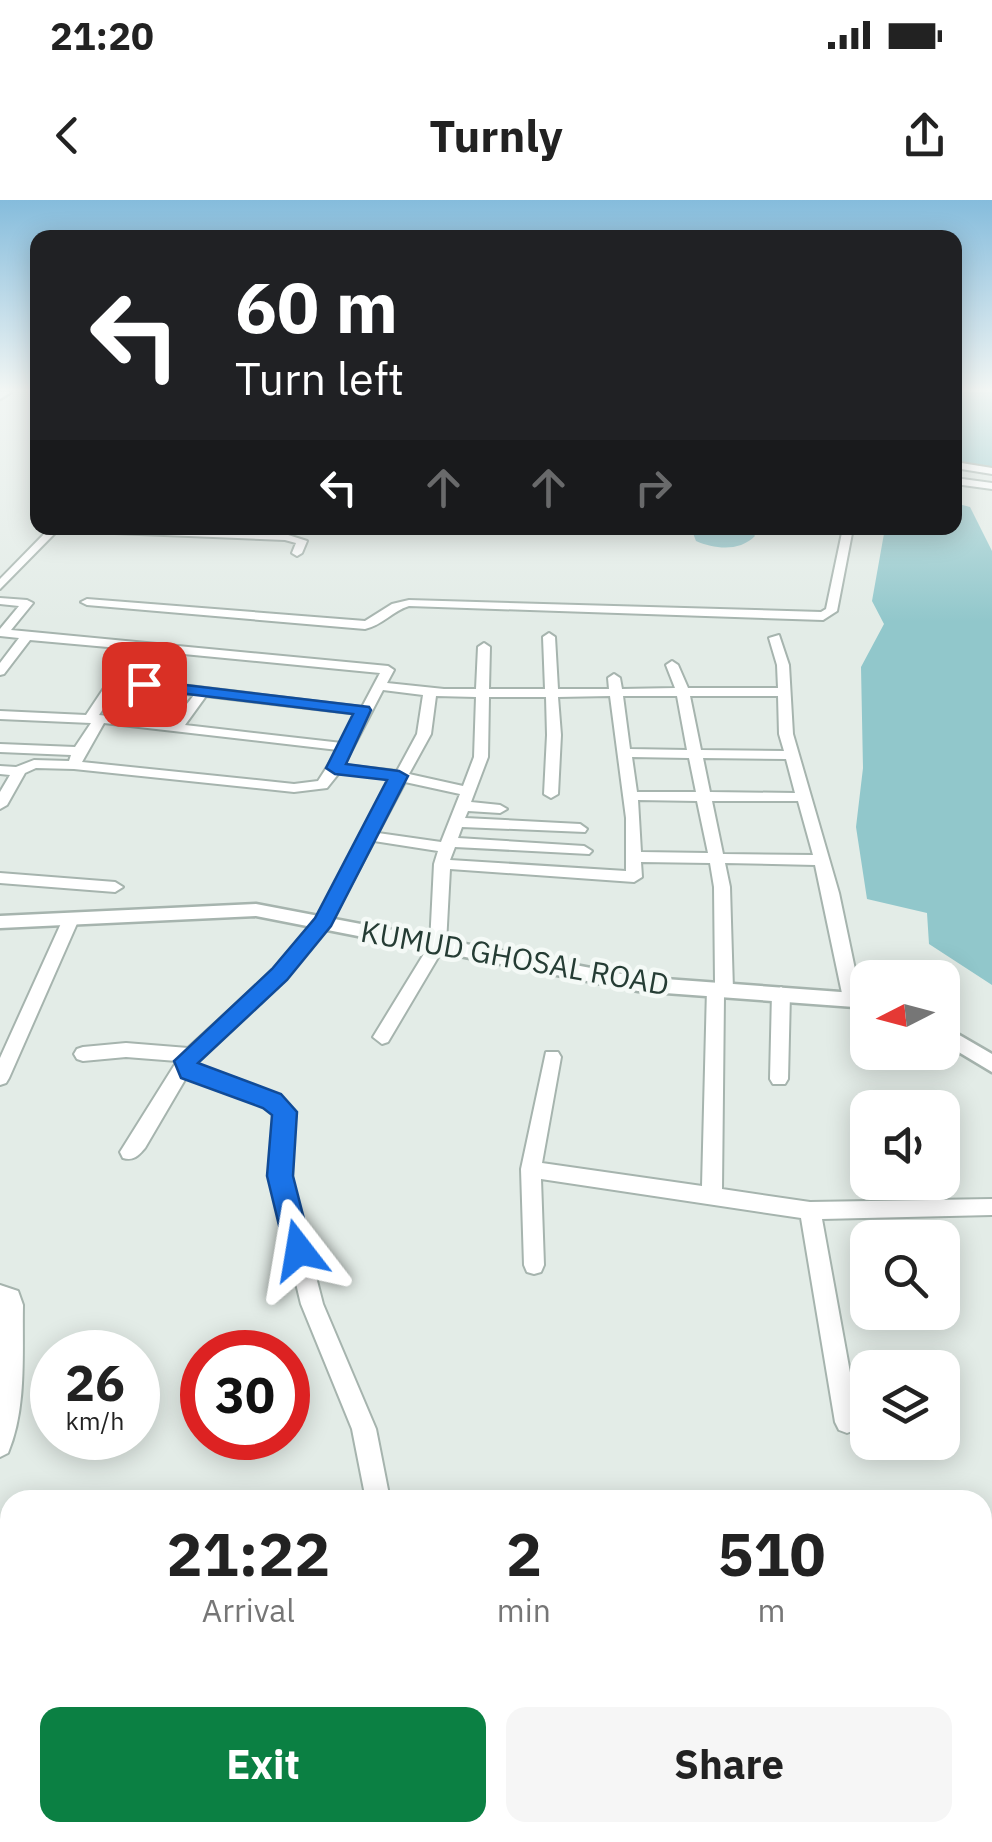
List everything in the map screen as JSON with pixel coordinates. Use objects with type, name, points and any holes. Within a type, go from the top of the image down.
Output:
[{"type":"street","points":[[962,482],[992,486]]},
{"type":"street","points":[[0,586],[48,535]]},
{"type":"street","points":[[293,535],[302,540],[297,552]]},
{"type":"street","points":[[88,602],[365,625],[378,624],[396,606],[409,603],[826,616],[831,612],[847,535]]},
{"type":"street","points":[[0,601],[27,602],[4,633],[388,669],[322,785],[294,788],[0,748]]},
{"type":"street","points":[[0,671],[28,636]]},
{"type":"street","points":[[549,637],[553,691],[551,794]]},
{"type":"street","points":[[775,638],[782,665],[791,754],[850,963]]},
{"type":"street","points":[[77,758],[114,681],[138,645]]},
{"type":"street","points":[[382,1038],[438,944],[446,851],[480,757],[484,647]]},
{"type":"street","points":[[672,666],[682,690],[726,914],[712,1196]]},
{"type":"street","points":[[114,681],[363,710]]},
{"type":"street","points":[[377,686],[484,693],[616,685],[782,692]]},
{"type":"street","points":[[369,836],[630,878],[637,874],[616,685]]},
{"type":"street","points":[[176,727],[203,692]]},
{"type":"street","points":[[130,1152],[147,1134],[166,1090],[187,1061],[279,974],[323,922],[424,734],[430,692]]},
{"type":"street","points":[[0,715],[95,719],[344,747]]},
{"type":"street","points":[[624,754],[791,754]]},
{"type":"street","points":[[0,770],[77,758]]},
{"type":"street","points":[[335,768],[399,776],[500,808]]},
{"type":"street","points":[[0,805],[18,770]]},
{"type":"street","points":[[630,796],[804,797]]},
{"type":"street","points":[[458,822],[580,829]]},
{"type":"street","points":[[446,851],[584,851]]},
{"type":"street","points":[[636,857],[822,860]]},
{"type":"street","points":[[0,878],[115,888]]},
{"type":"street","name":"KUMUD GHOSAL ROAD","points":[[0,922],[247,910],[638,984],[850,999]]},
{"type":"street","points":[[0,1078],[71,918]]},
{"type":"street","points":[[779,1079],[781,993]]},
{"type":"street","points":[[960,1042],[989,1057]]},
{"type":"street","points":[[83,1054],[126,1050],[187,1061],[272,1101],[285,1112],[280,1176],[312,1304],[367,1440],[376,1490]]},
{"type":"street","points":[[534,1265],[532,1169],[552,1057]]},
{"type":"street","points":[[532,1169],[810,1210],[992,1207]]},
{"type":"street","points":[[810,1210],[847,1422]]},
{"type":"street","points":[[0,1295],[6,1295],[12,1305],[10,1397],[0,1445]]},
{"type":"water","points":[[962,505],[970,507],[992,551],[992,985],[960,964],[960,960],[929,944],[927,913],[867,899],[856,827],[863,768],[861,667],[884,624],[872,601],[884,535],[962,535]]},
{"type":"water","points":[[694,535],[755,536],[734,547],[696,541]]},
{"type":"route","points":[[144,684],[363,710],[335,768],[399,776],[323,922],[279,974],[186,1061],[190,1072],[272,1101],[285,1112],[280,1176],[299,1250]]}]
